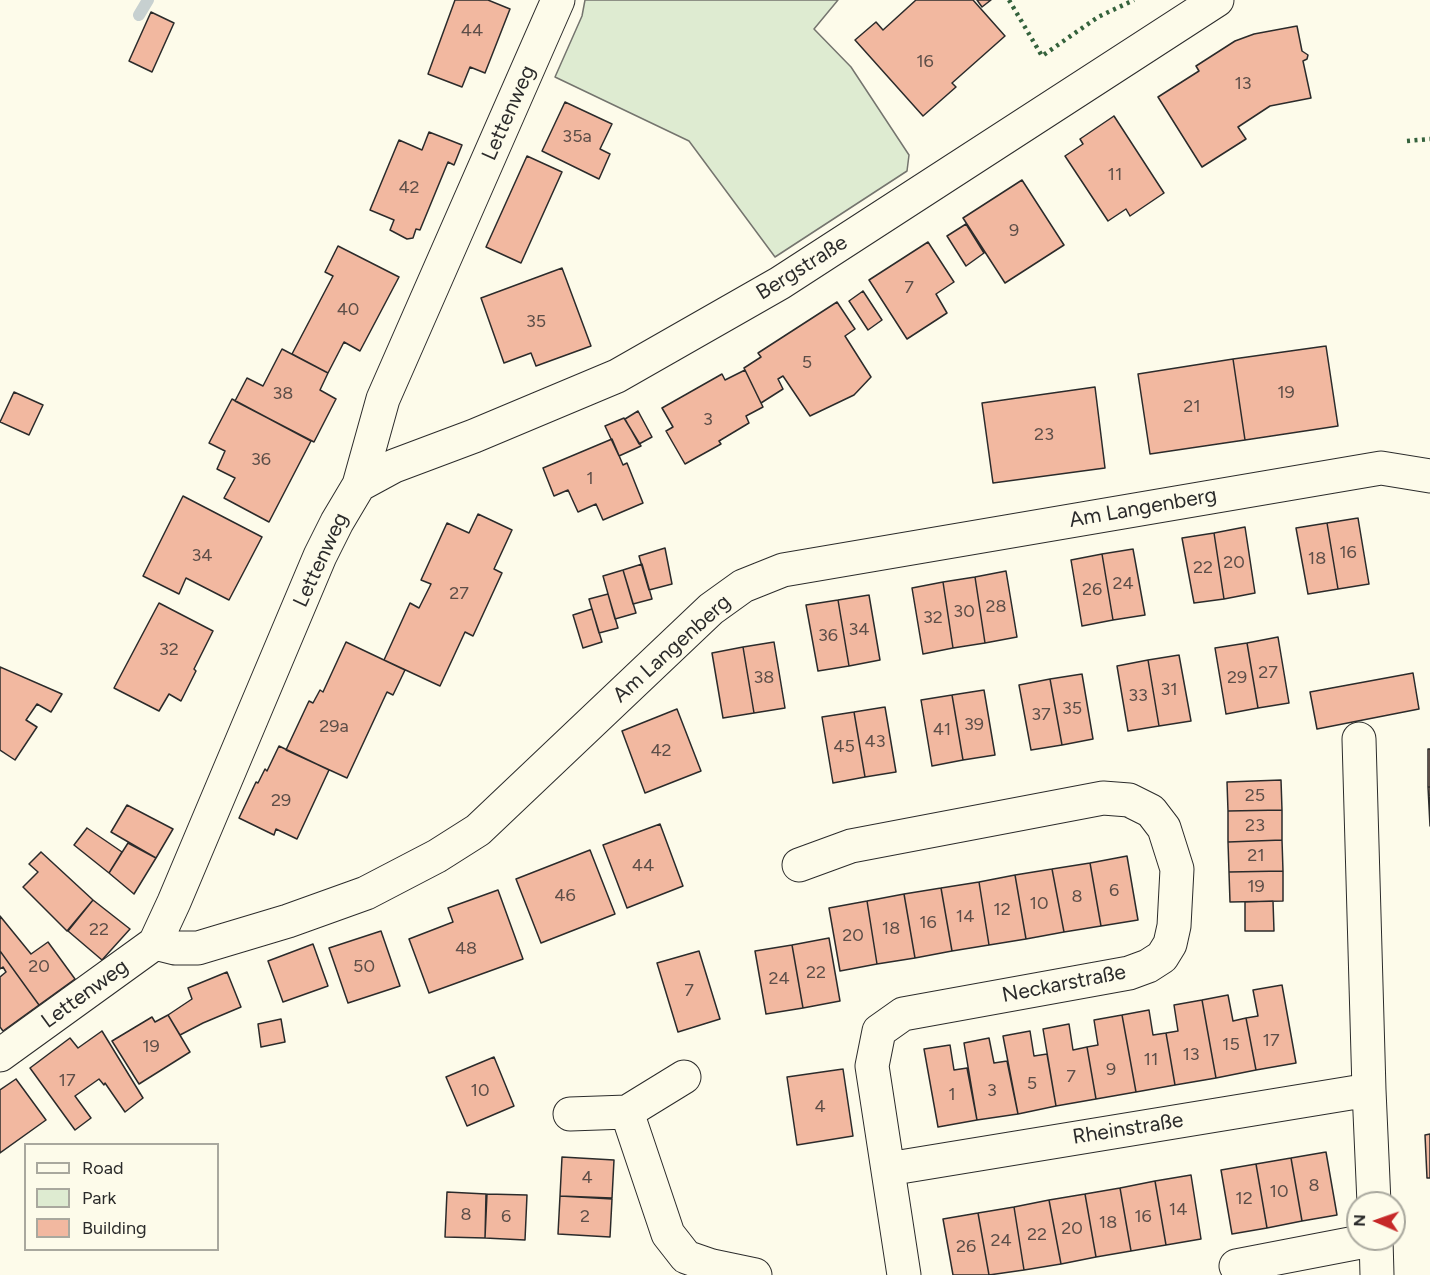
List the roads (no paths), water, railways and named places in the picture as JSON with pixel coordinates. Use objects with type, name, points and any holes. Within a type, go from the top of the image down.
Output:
[{"type":"street","name":"Lettenweg","points":[[0,1055],[155,943],[320,556],[359,485],[383,399],[558,0]]},
{"type":"street","name":"Bergstraße","points":[[359,485],[394,466],[474,436],[617,376],[780,283],[1217,0]]},
{"type":"street","name":"Am Langenberg","points":[[155,943],[175,948],[198,948],[288,921],[366,893],[437,856],[478,830],[711,609],[743,586],[783,570],[1381,468],[1430,476]]},
{"type":"street","points":[[1359,739],[1373,1191]]},
{"type":"street","name":"Neckarstraße","points":[[799,865],[851,846],[1103,798],[1128,800],[1151,811],[1170,840],[1177,869],[1177,886],[1174,926],[1170,944],[1162,957],[1148,966],[1129,973],[903,1014],[879,1031],[872,1066],[904,1275]]},
{"type":"street","points":[[570,1114],[627,1112],[684,1077]]},
{"type":"street","name":"Rheinstraße","points":[[888,1169],[1369,1090]]},
{"type":"street","points":[[627,1112],[668,1234],[686,1257],[712,1266],[755,1275]]},
{"type":"street","points":[[1236,1266],[1346,1245]]},
{"type":"street","points":[[1376,1251],[1377,1275]]},
{"type":"waterway","points":[[139,15],[148,0]]}]
